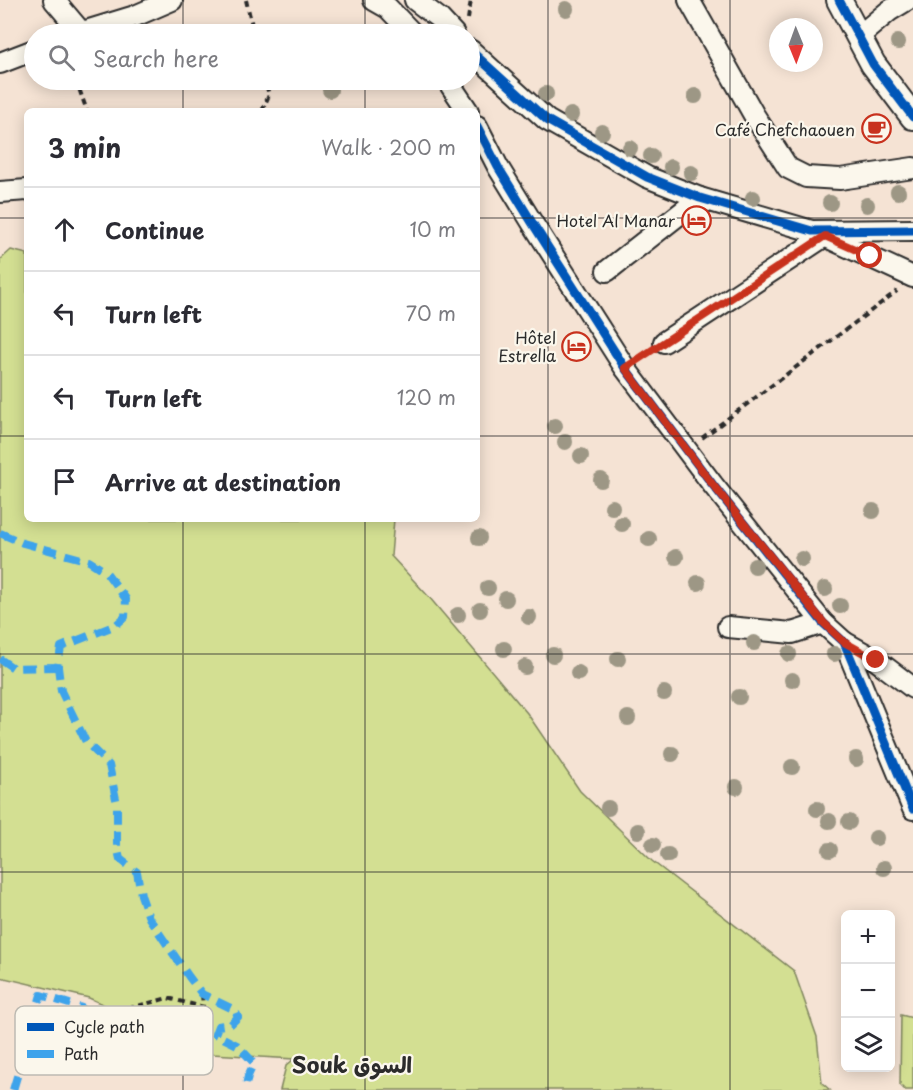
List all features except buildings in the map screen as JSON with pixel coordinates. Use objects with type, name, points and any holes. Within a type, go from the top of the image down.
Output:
[{"type":"street","points":[[54,0],[72,24]]},
{"type":"street","points":[[107,24],[172,0]]},
{"type":"street","points":[[374,0],[388,9],[403,24]]},
{"type":"street","points":[[416,0],[445,24]]},
{"type":"street","points":[[689,0],[754,115],[788,168],[806,177],[840,179],[913,168]]},
{"type":"street","points":[[839,0],[873,64],[913,117]]},
{"type":"street","points":[[858,37],[889,11],[907,0]]},
{"type":"street","points":[[0,63],[24,54]]},
{"type":"street","points":[[480,59],[547,120],[647,177],[700,198],[818,234],[908,281]]},
{"type":"street","points":[[454,90],[466,108]]},
{"type":"street","points":[[480,132],[533,224],[625,368],[687,450],[824,623],[844,642],[876,660],[913,688]]},
{"type":"street","points":[[0,192],[24,190]]},
{"type":"street","points":[[607,271],[700,198]]},
{"type":"street","points":[[664,342],[818,234],[913,230]]},
{"type":"street","points":[[728,627],[792,633],[824,623]]},
{"type":"street","points":[[844,642],[913,809]]},
{"type":"path","points":[[246,0],[252,24]]},
{"type":"path","points":[[80,90],[86,108]]},
{"type":"path","points":[[263,108],[269,95],[268,90]]},
{"type":"path","points":[[687,450],[908,281]]},
{"type":"path","points":[[202,994],[203,1006]]},
{"type":"path","points":[[138,1006],[168,998],[199,1006]]},
{"type":"green space","points":[[11,250],[24,253],[24,522],[394,522],[391,556],[429,597],[527,713],[580,791],[652,861],[794,971],[817,1037],[822,1083],[830,1090],[280,1090],[286,1066],[294,1059],[213,1054],[213,1006],[107,1006],[89,998],[0,977],[0,260]]},
{"type":"green space","points":[[901,1015],[913,1018],[913,1090],[905,1090],[900,1085]]},
{"type":"marked path","points":[[0,533],[23,543],[89,561],[106,572],[126,599],[125,617],[116,625],[61,647],[58,667],[61,691],[86,742],[109,765],[117,804],[117,846],[120,859],[137,872],[141,895],[149,918],[202,994],[235,1010],[238,1017],[231,1024],[218,1026],[215,1034],[237,1045],[254,1063],[245,1090]]},
{"type":"marked path","points":[[0,659],[13,668],[58,667]]},
{"type":"marked path","points":[[38,1006],[41,995],[76,1006]]},
{"type":"marked path","points":[[13,1090],[17,1075]]},
{"type":"cycle path","points":[[839,0],[873,64],[913,117]]},
{"type":"cycle path","points":[[480,59],[547,120],[647,177],[700,198],[812,231],[913,230]]},
{"type":"cycle path","points":[[480,132],[498,167],[625,368],[713,485],[823,623],[844,642],[913,809]]},
{"type":"place","name":"Café Chefchaouen","points":[[876,129]]},
{"type":"place","name":"Hotel Al Manar","points":[[696,220]]},
{"type":"place","name":"Hôtel Estrella","points":[[577,346]]},
{"type":"district","name":"Souk السوق","points":[[352,1063]]},
{"type":"route","points":[[870,256],[825,236],[625,368],[713,485],[824,623],[844,642],[876,660]]}]
